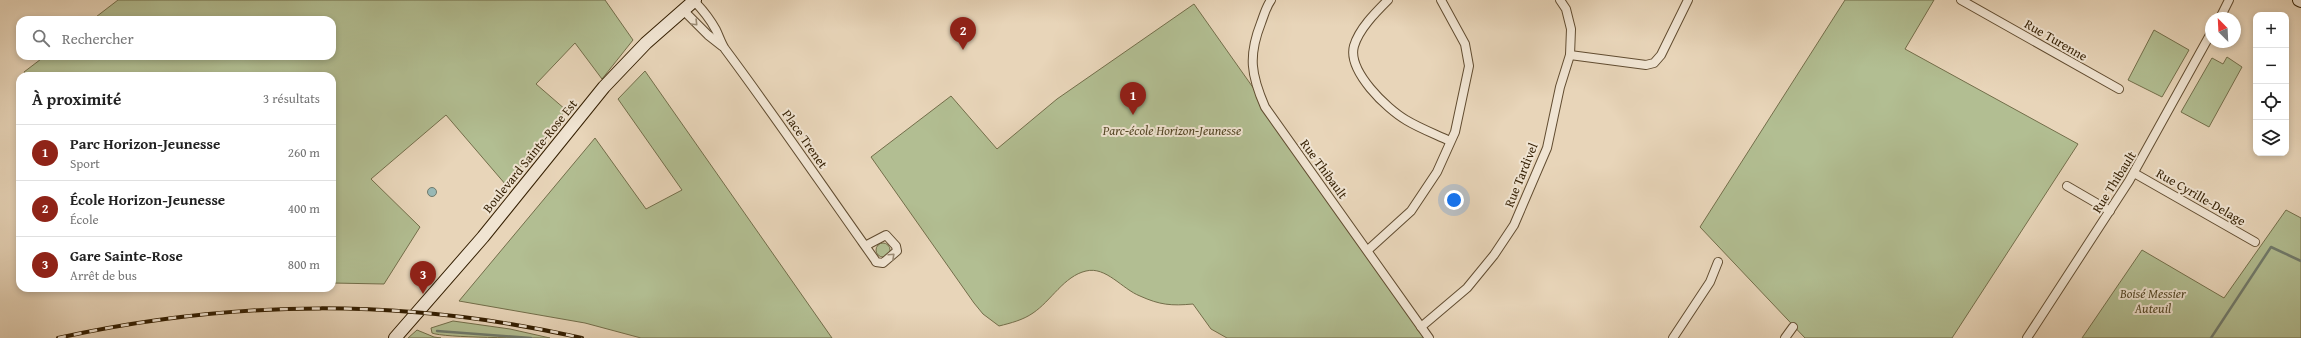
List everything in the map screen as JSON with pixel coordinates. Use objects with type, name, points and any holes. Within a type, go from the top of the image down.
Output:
[{"type":"street","name":"Rue Thibault","points":[[1271,0],[1254,40],[1251,59],[1254,83],[1265,107],[1430,338]]},
{"type":"street","points":[[1388,0],[1370,19],[1354,46],[1353,62],[1363,79],[1389,109],[1406,121],[1450,141]]},
{"type":"street","points":[[1368,250],[1411,211],[1437,172],[1455,132],[1470,66],[1464,44],[1441,0]]},
{"type":"street","name":"Rue Tardivel","points":[[1422,327],[1466,288],[1494,255],[1514,224],[1547,148],[1560,87],[1570,55],[1571,29],[1566,9],[1560,0]]},
{"type":"street","points":[[1570,55],[1646,65],[1654,63],[1661,55],[1688,0]]},
{"type":"street","name":"Rue Turenne","points":[[1961,0],[2118,89]]},
{"type":"street","points":[[2223,12],[2229,0]]},
{"type":"street","name":"Place Trenet","points":[[688,3],[708,35],[723,47],[756,90],[865,246]]},
{"type":"street","name":"Place Trenet","points":[[688,3],[716,29],[723,47]]},
{"type":"street","name":"Boulevard Sainte-Rose Est","points":[[395,338],[481,240],[602,90],[688,3]]},
{"type":"street","name":"Rue Thibault","points":[[2027,338],[2134,173],[2205,44]]},
{"type":"street","name":"Rue Cyrille-Delage","points":[[2134,173],[2255,242]]},
{"type":"street","points":[[2066,186],[2110,211]]},
{"type":"street","points":[[1674,338],[1710,282],[1718,262]]},
{"type":"street","points":[[1786,338],[1794,327]]},
{"type":"green space","points":[[118,0],[605,0],[633,40],[602,79],[575,43],[536,84],[566,110],[506,185],[446,115],[371,179],[420,227],[384,284],[336,283],[336,72],[24,72],[40,60],[336,60],[336,16],[97,16]]},
{"type":"green space","points":[[1845,0],[1934,0],[1905,49],[2078,144],[1952,338],[1805,338],[1700,227]]},
{"type":"green space","name":"Parc-école Horizon-Jeunesse","points":[[1194,4],[1430,338],[1227,338],[1211,329],[1193,304],[1172,305],[1154,301],[1133,293],[1114,279],[1093,270],[1086,271],[1071,278],[1064,283],[1040,308],[1029,315],[1017,321],[999,326],[983,314],[974,303],[871,157],[951,96],[997,149],[1057,99]]},
{"type":"green space","points":[[2154,30],[2189,50],[2162,97],[2128,80]]},
{"type":"green space","points":[[2227,57],[2242,67],[2209,127],[2181,112],[2212,58],[2223,64]]},
{"type":"green space","points":[[645,71],[832,338],[641,338],[585,323],[459,301],[595,138],[646,209],[682,190],[618,99]]},
{"type":"green space","name":"Boisé Messier Auteuil","points":[[2286,210],[2301,218],[2301,338],[2082,338],[2142,250],[2224,298]]},
{"type":"green space","points":[[880,243],[886,243],[890,247],[890,253],[886,257],[880,257],[876,253],[876,247]]},
{"type":"green space","points":[[453,321],[510,329],[550,338],[469,337],[439,335],[432,333],[431,328]]},
{"type":"green space","points":[[417,330],[434,337],[441,338],[408,338]]},
{"type":"water","points":[[432,187],[437,192],[432,197],[427,192]]},
{"type":"waterway","points":[[2211,338],[2271,247],[2301,261]]},
{"type":"waterway","points":[[437,331],[531,338]]},
{"type":"railway","points":[[58,338],[124,325],[190,316],[255,310],[320,308],[385,310],[450,316],[516,325],[582,338]]},
{"type":"place","name":"École Horizon-Jeunesse","points":[[963,50]]},
{"type":"place","name":"Parc Horizon-Jeunesse","points":[[1133,115]]},
{"type":"place","name":"Gare Sainte-Rose","points":[[423,294]]}]
